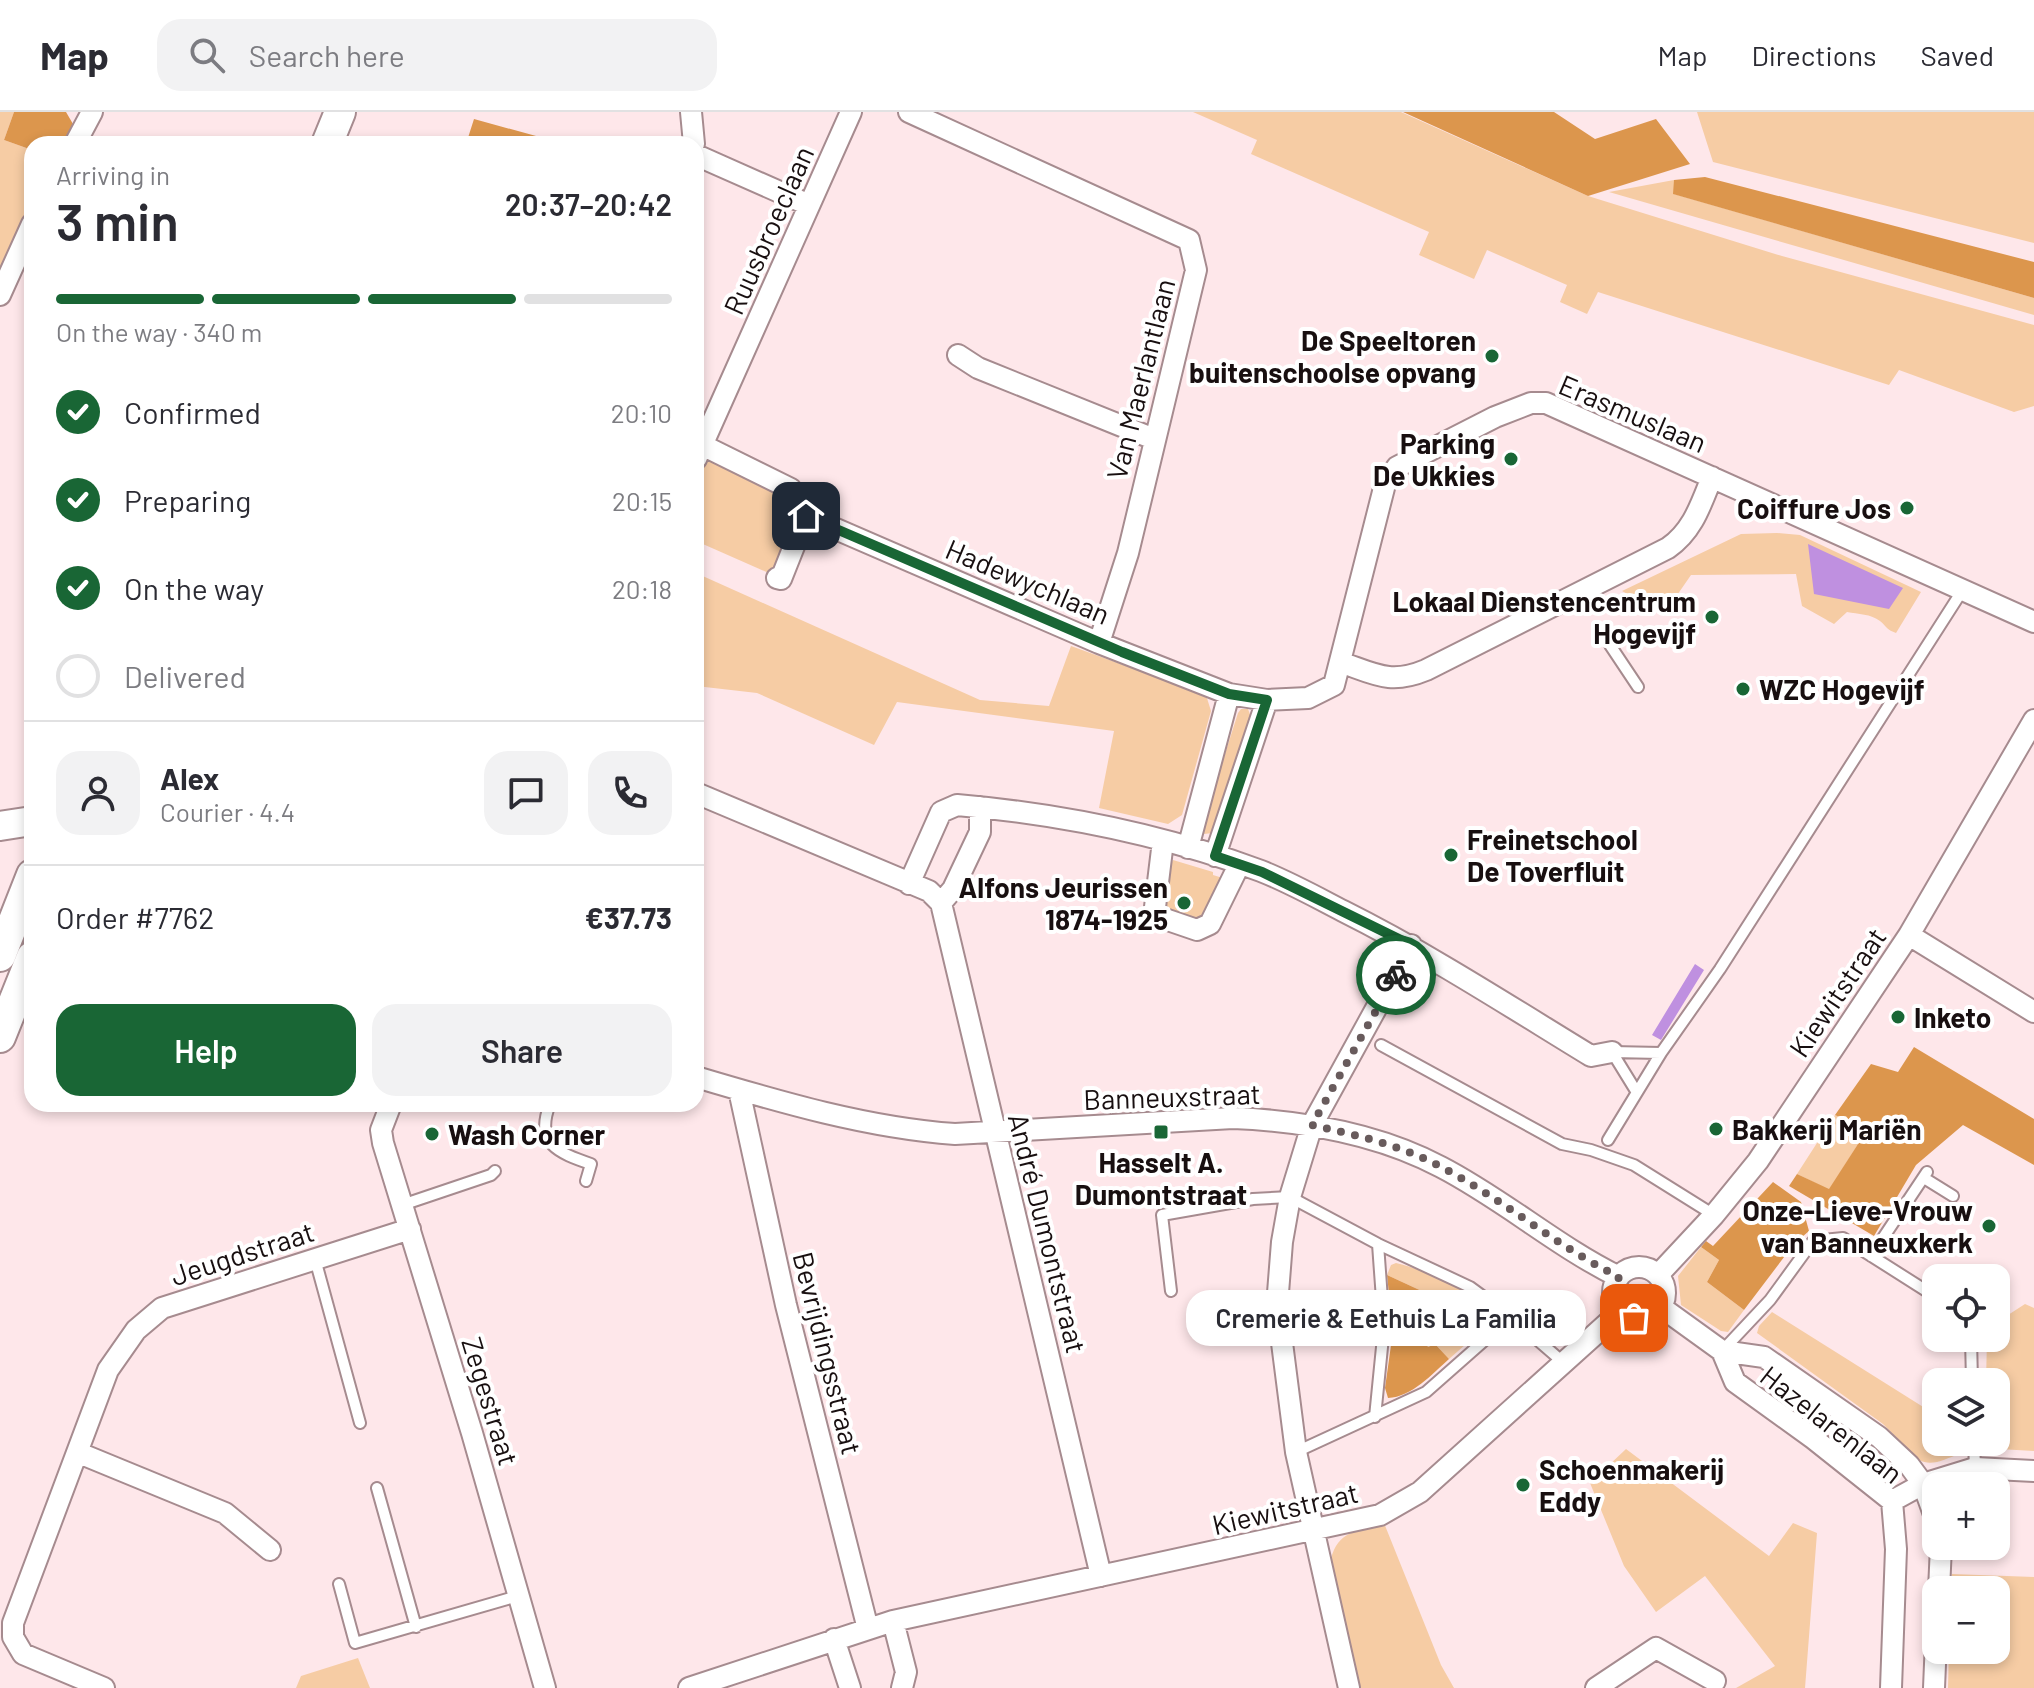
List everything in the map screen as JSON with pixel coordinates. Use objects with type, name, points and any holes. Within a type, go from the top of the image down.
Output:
[{"type":"main road","points":[[330,136],[340,112]]},
{"type":"main road","points":[[347,136],[357,112]]},
{"type":"main road","points":[[5,944],[24,895]]},
{"type":"main road","points":[[0,1037],[24,977]]},
{"type":"street","points":[[79,136],[92,112]]},
{"type":"street","points":[[691,112],[693,136]]},
{"type":"street","name":"Ruusbroeclaan","points":[[704,441],[851,112]]},
{"type":"street","name":"Van Maerlantlaan","points":[[909,112],[1189,240],[1196,270],[1128,553],[1099,643]]},
{"type":"street","points":[[704,159],[809,205]]},
{"type":"street","points":[[0,295],[24,242]]},
{"type":"street","points":[[958,355],[978,368],[1154,439]]},
{"type":"street","name":"Erasmuslaan","points":[[1334,685],[1385,484],[1397,467],[1495,417],[1531,403],[1546,403],[2034,622]]},
{"type":"street","name":"Hadewychlaan","points":[[704,454],[791,489],[806,516],[1099,643],[1229,694],[1267,700],[1308,698],[1334,685]]},
{"type":"street","points":[[1340,662],[1379,676],[1400,679],[1426,670],[1668,548],[1690,527],[1712,477]]},
{"type":"street","points":[[777,578],[781,579],[806,516]]},
{"type":"street","points":[[1188,848],[1229,694]]},
{"type":"street","points":[[1215,856],[1267,700]]},
{"type":"street","name":"Kiewitstraat","points":[[1658,1275],[1714,1215],[1758,1161],[1909,935],[2034,720]]},
{"type":"street","points":[[704,796],[929,891],[941,903],[953,889],[980,832],[980,807]]},
{"type":"street","points":[[909,884],[941,812],[957,805],[1076,821],[1163,841],[1274,878],[1411,945],[1591,1056],[1612,1052]]},
{"type":"street","points":[[0,826],[24,822]]},
{"type":"street","points":[[1163,841],[1155,907],[1159,917],[1197,930],[1210,924],[1239,865]]},
{"type":"street","points":[[0,902],[5,944]]},
{"type":"street","name":"André Dumontstraat","points":[[941,903],[1101,1576]]},
{"type":"street","points":[[1909,935],[2034,1012]]},
{"type":"street","points":[[1349,1688],[1296,1452],[1278,1293],[1282,1242],[1290,1197],[1312,1125],[1411,945]]},
{"type":"street","name":"Banneuxstraat","points":[[704,1079],[909,1131],[955,1134],[1233,1118],[1312,1125],[1373,1139],[1441,1167],[1619,1277]]},
{"type":"street","name":"Bevrijdingsstraat","points":[[739,1090],[788,1314],[868,1629]]},
{"type":"street","name":"Zegestraat","points":[[388,1112],[381,1130],[383,1143],[472,1433],[545,1688]]},
{"type":"street","name":"Jeugdstraat","points":[[104,1688],[23,1654],[13,1637],[13,1623],[108,1370],[136,1330],[162,1308],[410,1229]]},
{"type":"street","points":[[1642,1267],[1658,1275],[1665,1290],[1661,1307],[1656,1313],[1642,1319],[1627,1316],[1621,1311],[1613,1292],[1619,1277],[1633,1268],[1642,1267]]},
{"type":"street","name":"Hazelarenlaan","points":[[1661,1307],[1722,1351],[1764,1357],[1879,1437],[1909,1465],[1922,1483]]},
{"type":"street","name":"Kiewitstraat","points":[[689,1688],[893,1621],[1380,1515],[1406,1502],[1621,1311]]},
{"type":"street","name":"Hazelarenlaan","points":[[1722,1351],[1735,1382],[1892,1501],[1896,1549],[1891,1688]]},
{"type":"street","points":[[79,1453],[225,1513],[270,1550]]},
{"type":"street","points":[[1962,1472],[1975,1468],[2034,1471]]},
{"type":"street","points":[[1892,1501],[1922,1485]]},
{"type":"street","points":[[893,1621],[906,1672],[902,1688]]},
{"type":"street","points":[[834,1639],[850,1688]]},
{"type":"street","points":[[1596,1688],[1656,1648],[1715,1681]]},
{"type":"street","points":[[1934,1688],[1935,1664]]},
{"type":"lane","points":[[1608,1140],[1636,1091],[1720,969],[1962,591]]},
{"type":"lane","points":[[1610,645],[1638,687]]},
{"type":"lane","points":[[1381,1045],[1562,1144],[1634,1165],[1714,1215]]},
{"type":"lane","points":[[1612,1052],[1661,1053]]},
{"type":"lane","points":[[1612,1052],[1636,1091]]},
{"type":"lane","points":[[547,1112],[545,1134],[555,1149],[591,1164],[586,1181]]},
{"type":"lane","points":[[402,1205],[495,1171]]},
{"type":"lane","points":[[1871,1256],[1926,1175],[1953,1196]]},
{"type":"lane","points":[[1171,1291],[1162,1215],[1253,1199],[1290,1197],[1378,1244],[1470,1287],[1511,1317],[1564,1363]]},
{"type":"lane","points":[[1722,1351],[1770,1300],[1813,1241],[1843,1238],[1922,1288]]},
{"type":"lane","points":[[1375,1417],[1384,1327],[1378,1244]]},
{"type":"lane","points":[[315,1259],[360,1423]]},
{"type":"lane","points":[[1296,1452],[1426,1392],[1511,1317]]},
{"type":"lane","points":[[1975,1456],[1975,1468]]},
{"type":"lane","points":[[377,1488],[416,1627]]},
{"type":"lane","points":[[339,1584],[355,1643],[518,1596]]},
{"type":"shaded area","points":[[0,112],[14,112],[4,140],[24,147],[24,224],[0,273]]},
{"type":"shaded area","points":[[14,112],[66,112],[73,124],[67,136],[24,136],[24,147],[4,140]]},
{"type":"shaded area","points":[[1193,112],[1401,112],[1588,196],[1782,256],[2034,325],[2034,406],[2014,412],[1899,370],[1889,385],[1598,292],[1587,314],[1560,302],[1567,285],[1487,250],[1474,279],[1419,255],[1429,232],[1251,154],[1257,140]]},
{"type":"shaded area","points":[[1403,112],[1554,112],[1595,139],[1656,119],[1690,164],[1588,196]]},
{"type":"shaded area","points":[[1697,112],[2034,112],[2034,243],[1713,162]]},
{"type":"shaded area","points":[[474,119],[536,136],[469,136]]},
{"type":"shaded area","points":[[1705,177],[2034,262],[2034,298],[1673,194],[1674,180]]},
{"type":"shaded area","points":[[1674,180],[1674,194],[2034,298],[2034,315],[1609,192]]},
{"type":"shaded area","points":[[706,458],[774,489],[796,518],[771,574],[704,545]]},
{"type":"shaded area","points":[[1741,534],[1800,535],[1921,592],[1896,633],[1869,616],[1847,612],[1834,624],[1802,606],[1796,574],[1691,575],[1664,614],[1622,591]]},
{"type":"shaded area","points":[[1808,544],[1903,588],[1889,609],[1814,594]]},
{"type":"shaded area","points":[[704,577],[980,700],[1049,706],[1071,646],[1206,695],[1211,711],[1182,815],[1168,824],[1099,808],[1114,731],[897,702],[874,745],[757,693],[704,687]]},
{"type":"shaded area","points":[[1241,709],[1248,709],[1251,717],[1213,833],[1204,834],[1202,826]]},
{"type":"shaded area","points":[[1164,860],[1213,872],[1213,875],[1226,879],[1202,922],[1164,914]]},
{"type":"shaded area","points":[[1695,964],[1704,970],[1661,1040],[1652,1035]]},
{"type":"shaded area","points":[[1914,1047],[2034,1119],[2034,1165],[1963,1125],[1916,1165],[1874,1236],[1789,1186],[1797,1174],[1829,1189],[1867,1130],[1835,1115],[1871,1064],[1898,1072]]},
{"type":"shaded area","points":[[1835,1115],[1867,1130],[1829,1190],[1797,1174]]},
{"type":"shaded area","points":[[1773,1182],[1801,1202],[1809,1231],[1794,1244],[1744,1310],[1707,1282],[1719,1260],[1701,1247],[1706,1241],[1713,1246]]},
{"type":"shaded area","points":[[1701,1247],[1719,1260],[1707,1282],[1744,1310],[1728,1332],[1721,1331],[1681,1305],[1678,1276]]},
{"type":"shaded area","points":[[1396,1263],[1458,1287],[1475,1297],[1484,1307],[1487,1320],[1482,1330],[1449,1359],[1435,1344],[1428,1347],[1422,1333],[1422,1308],[1426,1293],[1387,1275],[1391,1265]]},
{"type":"shaded area","points":[[1387,1275],[1426,1293],[1422,1308],[1422,1333],[1428,1347],[1435,1344],[1449,1359],[1413,1389],[1388,1398],[1385,1388],[1393,1331]]},
{"type":"shaded area","points":[[2025,1304],[2034,1308],[2034,1451],[2010,1450],[2010,1368],[1986,1368],[1987,1352],[2010,1352],[2010,1314]]},
{"type":"shaded area","points":[[1772,1312],[1922,1406],[1922,1456],[1954,1456],[1934,1462],[1919,1460],[1883,1424],[1757,1333],[1759,1326]]},
{"type":"shaded area","points":[[1626,1449],[1769,1556],[1793,1523],[1817,1533],[1805,1688],[1736,1688],[1775,1666],[1705,1576],[1656,1612],[1624,1566],[1590,1483]]},
{"type":"shaded area","points":[[1384,1523],[1441,1665],[1454,1688],[1361,1688],[1357,1683],[1331,1559],[1334,1549],[1344,1537]]},
{"type":"shaded area","points":[[1952,1574],[2007,1576],[1952,1576]]},
{"type":"shaded area","points":[[2010,1576],[2034,1577],[2034,1688],[1948,1688],[1949,1664],[2010,1664]]},
{"type":"shaded area","points":[[358,1658],[370,1688],[296,1688],[301,1676]]},
{"type":"way so far","points":[[1396,975],[1312,1125],[1373,1139],[1441,1167],[1619,1277],[1613,1292],[1614,1299],[1621,1311],[1634,1318]]},
{"type":"place","name":"De Speeltoren buitenschoolse opvang","points":[[1492,356]]},
{"type":"place","name":"Parking De Ukkies","points":[[1511,459]]},
{"type":"place","name":"Coiffure Jos","points":[[1907,508]]},
{"type":"place","name":"Lokaal Dienstencentrum Hogevijf","points":[[1712,617]]},
{"type":"place","name":"WZC Hogevijf","points":[[1743,689]]},
{"type":"place","name":"Freinetschool De Toverfluit","points":[[1451,855]]},
{"type":"place","name":"Alfons Jeurissen 1874-1925","points":[[1184,903]]},
{"type":"place","name":"Inketo","points":[[1898,1017]]},
{"type":"place","name":"Bakkerij Mariën","points":[[1716,1129]]},
{"type":"place","name":"Hasselt A. Dumontstraat","points":[[1161,1132]]},
{"type":"place","name":"Wash Corner","points":[[432,1134]]},
{"type":"place","name":"Onze-Lieve-Vrouw van Banneuxkerk","points":[[1989,1226]]},
{"type":"place","name":"Cremerie & Eethuis La Familia","points":[[1634,1318]]},
{"type":"place","name":"Schoenmakerij Eddy","points":[[1523,1485]]},
{"type":"route","points":[[806,516],[1122,652],[1229,694],[1267,700],[1215,856],[1262,872],[1411,945],[1396,975]]}]
